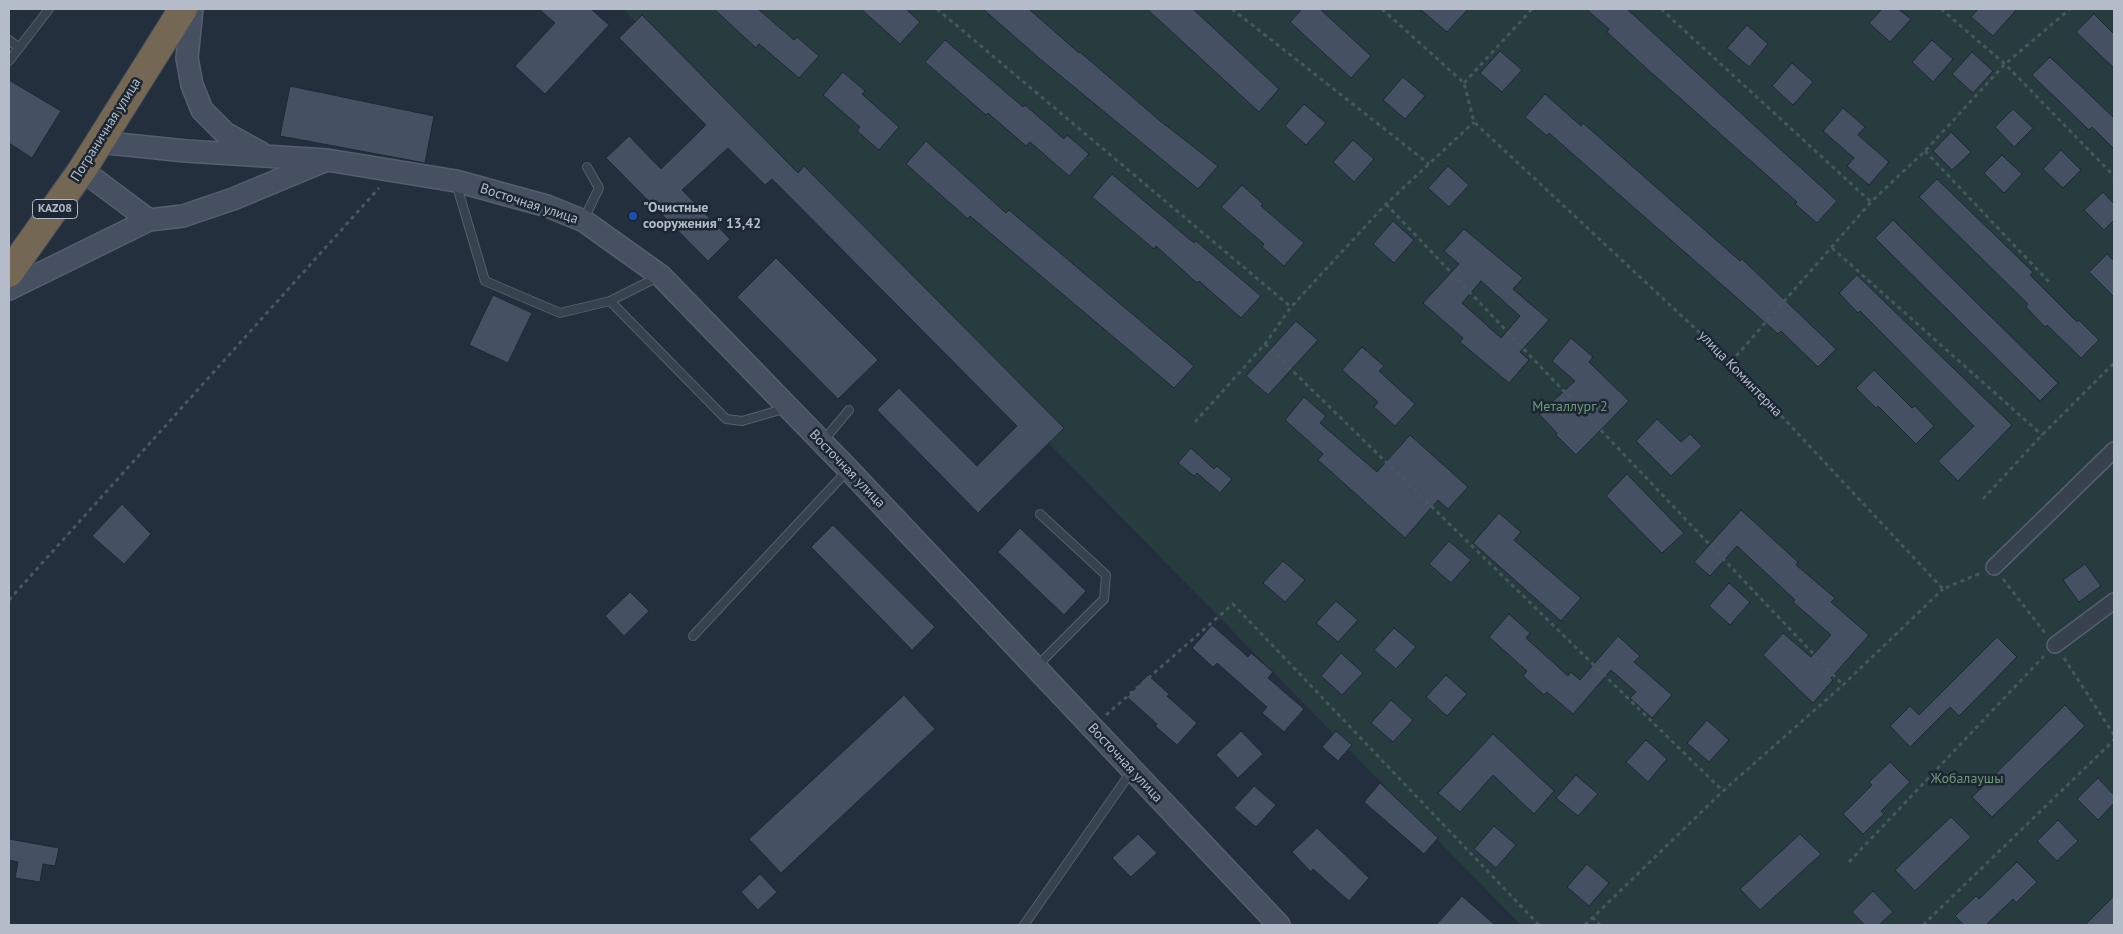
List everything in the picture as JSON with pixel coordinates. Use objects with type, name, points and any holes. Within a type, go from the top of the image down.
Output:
[{"type":"highway","name":"Пограничная улица","points":[[9,273],[82,170],[183,9]]},
{"type":"main road","points":[[192,9],[186,58],[192,85],[202,110],[225,133],[265,156]]},
{"type":"main road","name":"Восточная улица","points":[[98,142],[327,160],[456,181],[547,206],[584,221],[661,276],[849,470],[1279,925]]},
{"type":"main road","points":[[9,289],[149,220],[183,216],[232,199],[327,160]]},
{"type":"main road","points":[[82,170],[149,220]]},
{"type":"street","points":[[1994,567],[2114,450]]},
{"type":"street","points":[[2055,645],[2114,601]]},
{"type":"lane","points":[[9,61],[49,9]]},
{"type":"lane","points":[[9,40],[19,48]]},
{"type":"lane","points":[[584,221],[599,188],[587,167]]},
{"type":"lane","points":[[456,181],[485,281],[560,313],[610,301],[661,276]]},
{"type":"lane","points":[[610,301],[726,419],[742,421],[788,408]]},
{"type":"lane","points":[[821,442],[849,410]]},
{"type":"lane","points":[[693,636],[849,470]]},
{"type":"lane","points":[[1035,668],[1104,599],[1106,575],[1040,514]]},
{"type":"lane","points":[[1024,925],[1132,770]]},
{"type":"path","points":[[937,9],[1291,307]]},
{"type":"path","points":[[1232,9],[1429,164]]},
{"type":"path","points":[[1195,422],[1265,344],[1291,307],[1386,204],[1474,122],[1464,83],[1382,9]]},
{"type":"path","points":[[1464,83],[1532,9]]},
{"type":"path","points":[[1661,9],[1871,202]]},
{"type":"path","points":[[1941,9],[2005,64],[2114,176]]},
{"type":"path","points":[[1731,362],[1871,202],[1925,151],[2005,64],[2070,9]]},
{"type":"path","name":"улица Коминтерна","points":[[1474,122],[1731,362],[1943,589]]},
{"type":"path","points":[[1925,151],[2050,284]]},
{"type":"path","points":[[9,600],[393,172]]},
{"type":"path","points":[[1386,204],[1843,685]]},
{"type":"path","points":[[1832,248],[2042,435]]},
{"type":"path","points":[[1265,344],[1723,792]]},
{"type":"path","points":[[1983,499],[2042,435],[2114,363]]},
{"type":"path","points":[[1585,925],[1723,792],[1843,685],[1943,589],[1994,567]]},
{"type":"path","points":[[1092,728],[1233,604],[1540,925]]},
{"type":"path","points":[[1849,862],[2055,645]]},
{"type":"path","points":[[1923,925],[2114,740]]},
{"type":"path","points":[[1592,917],[1600,925]]},
{"type":"green space","name":"Металлург 2","points":[[623,9],[2114,9],[2114,925],[1521,925]]},
{"type":"building","points":[[539,9],[591,9],[609,25],[545,94],[515,66],[555,23]]},
{"type":"building","points":[[714,9],[758,9],[794,40],[797,37],[819,56],[799,78],[759,44],[756,48]]},
{"type":"building","points":[[861,9],[906,9],[920,22],[900,44]]},
{"type":"building","points":[[983,9],[1029,9],[1159,120],[1218,166],[1198,189],[1039,58]]},
{"type":"building","points":[[1147,9],[1193,9],[1279,89],[1259,112]]},
{"type":"building","points":[[1302,9],[1320,9],[1371,56],[1351,78],[1290,22]]},
{"type":"building","points":[[1420,9],[1468,9],[1447,32]]},
{"type":"building","points":[[1586,9],[1627,9],[1837,201],[1817,223],[1795,204],[1797,202],[1607,32],[1609,29]]},
{"type":"building","points":[[1882,9],[1898,9],[1911,19],[1890,42],[1869,23]]},
{"type":"building","points":[[1978,9],[2017,9],[1993,36],[1971,17]]},
{"type":"building","points":[[2094,14],[2114,34],[2114,68],[2076,32]]},
{"type":"building","points":[[642,15],[798,173],[804,166],[1064,428],[978,513],[877,410],[899,388],[977,466],[1017,426],[772,179],[765,185],[728,148],[682,190],[730,239],[708,261],[606,158],[629,136],[661,169],[706,125],[619,38]]},
{"type":"building","points":[[1747,25],[1768,44],[1749,67],[1727,48]]},
{"type":"building","points":[[945,40],[1023,107],[1025,105],[1064,139],[1067,135],[1089,154],[1069,176],[1030,142],[1026,146],[988,113],[986,115],[925,62]]},
{"type":"building","points":[[1932,40],[1953,59],[1933,82],[1912,62]]},
{"type":"building","points":[[1500,51],[1522,70],[1502,92],[1480,73]]},
{"type":"building","points":[[1972,52],[1993,71],[1973,93],[1952,74]]},
{"type":"building","points":[[2050,57],[2114,118],[2114,149],[2092,127],[2089,130],[2032,75]]},
{"type":"building","points":[[1792,63],[1813,82],[1793,105],[1772,86]]},
{"type":"building","points":[[843,72],[865,91],[862,94],[899,127],[879,150],[857,131],[860,127],[823,95]]},
{"type":"building","points":[[1403,77],[1425,96],[1405,119],[1383,100]]},
{"type":"building","points":[[9,80],[61,111],[32,158],[9,143]]},
{"type":"building","points":[[290,86],[434,116],[425,163],[280,136]]},
{"type":"building","points":[[1545,94],[1581,126],[1583,123],[1740,261],[1742,259],[1836,349],[1818,367],[1781,331],[1778,334],[1549,133],[1547,136],[1525,117]]},
{"type":"building","points":[[1304,104],[1326,123],[1306,145],[1285,126]]},
{"type":"building","points":[[1843,108],[1865,127],[1858,135],[1889,162],[1869,185],[1847,166],[1854,158],[1823,131]]},
{"type":"building","points":[[2013,109],[2033,128],[2014,147],[1995,127]]},
{"type":"building","points":[[1951,132],[1971,152],[1952,170],[1933,151]]},
{"type":"building","points":[[1353,140],[1374,159],[1354,182],[1333,162]]},
{"type":"building","points":[[926,141],[1006,213],[1009,210],[1194,366],[1174,388],[970,216],[968,219],[906,164]]},
{"type":"building","points":[[2061,150],[2081,170],[2063,188],[2043,169]]},
{"type":"building","points":[[2002,155],[2022,174],[2004,193],[1984,173]]},
{"type":"building","points":[[1448,166],[1469,185],[1449,207],[1428,188]]},
{"type":"building","points":[[1112,174],[1261,296],[1241,318],[1199,281],[1197,283],[1156,246],[1154,249],[1092,197]]},
{"type":"building","points":[[1937,179],[2033,272],[2030,275],[2077,322],[2079,320],[2099,340],[2081,358],[2047,325],[2045,327],[2026,307],[2028,304],[1919,197]]},
{"type":"building","points":[[1242,185],[1263,204],[1261,206],[1304,243],[1284,266],[1262,247],[1264,244],[1221,207]]},
{"type":"building","points":[[2103,192],[2114,204],[2114,220],[2104,230],[2084,210]]},
{"type":"building","points":[[1893,220],[2058,383],[2040,401],[1875,238]]},
{"type":"building","points":[[1393,221],[1414,240],[1394,263],[1373,244]]},
{"type":"building","points":[[1464,229],[1523,278],[1513,289],[1549,320],[1520,352],[1529,360],[1509,383],[1460,342],[1463,338],[1423,303],[1459,264],[1444,251]],"holes":[[[1481,281],[1520,316],[1501,338],[1462,303]]]},
{"type":"building","points":[[2107,254],[2114,261],[2114,297],[2089,272]]},
{"type":"building","points":[[776,258],[878,360],[838,399],[737,297]]},
{"type":"building","points":[[1857,275],[2012,425],[1958,481],[1938,461],[1974,426],[1860,311],[1858,313],[1839,293]]},
{"type":"building","points":[[493,295],[532,313],[508,363],[469,345]]},
{"type":"building","points":[[1296,321],[1318,340],[1268,395],[1246,376]]},
{"type":"building","points":[[1571,338],[1593,357],[1589,362],[1629,401],[1576,455],[1539,414],[1575,381],[1552,361]]},
{"type":"building","points":[[1362,347],[1384,366],[1379,371],[1415,404],[1395,426],[1374,407],[1378,402],[1342,370]]},
{"type":"building","points":[[1874,370],[1912,408],[1915,406],[1934,426],[1916,444],[1878,406],[1876,408],[1856,388]]},
{"type":"building","points":[[1304,397],[1326,416],[1320,423],[1377,472],[1410,435],[1468,487],[1448,509],[1438,500],[1405,538],[1318,460],[1323,454],[1285,420]]},
{"type":"building","points":[[1657,419],[1681,442],[1690,434],[1702,446],[1671,476],[1636,441]]},
{"type":"building","points":[[1191,448],[1214,469],[1217,466],[1232,479],[1220,493],[1197,473],[1194,476],[1178,463]]},
{"type":"building","points":[[1627,474],[1684,533],[1662,553],[1606,496]]},
{"type":"building","points":[[122,504],[151,534],[124,564],[92,536]]},
{"type":"building","points":[[1741,510],[1798,562],[1796,565],[1835,598],[1831,602],[1869,635],[1831,678],[1833,680],[1813,703],[1763,655],[1783,633],[1811,657],[1831,635],[1793,602],[1795,600],[1737,546],[1710,576],[1694,562]]},
{"type":"building","points":[[1499,513],[1521,532],[1514,540],[1581,598],[1561,621],[1473,543]]},
{"type":"building","points":[[833,525],[935,627],[912,650],[811,547]]},
{"type":"building","points":[[1020,528],[1086,591],[1064,615],[998,552]]},
{"type":"building","points":[[1449,541],[1471,560],[1451,583],[1429,564]]},
{"type":"building","points":[[1283,561],[1305,580],[1285,602],[1263,583]]},
{"type":"building","points":[[2085,564],[2101,586],[2079,602],[2063,580]]},
{"type":"building","points":[[1729,583],[1750,602],[1730,625],[1709,606]]},
{"type":"building","points":[[630,592],[649,611],[624,636],[605,616]]},
{"type":"building","points":[[1336,601],[1358,620],[1338,642],[1316,623]]},
{"type":"building","points":[[1509,614],[1530,633],[1526,638],[1568,676],[1571,672],[1580,680],[1618,636],[1640,656],[1634,662],[1672,695],[1652,718],[1630,698],[1636,692],[1611,670],[1573,714],[1547,692],[1544,695],[1523,676],[1527,671],[1489,637]]},
{"type":"building","points":[[1212,625],[1248,657],[1251,653],[1273,672],[1268,678],[1304,709],[1284,732],[1262,713],[1267,707],[1217,663],[1213,667],[1192,648]]},
{"type":"building","points":[[1394,628],[1416,647],[1396,669],[1374,650]]},
{"type":"building","points":[[1997,637],[2017,657],[1959,716],[1950,707],[1910,747],[1890,726],[1910,706],[1919,715]]},
{"type":"building","points":[[1341,653],[1363,673],[1342,695],[1321,676]]},
{"type":"building","points":[[1148,675],[1169,694],[1167,696],[1197,723],[1177,745],[1155,726],[1157,724],[1127,697]]},
{"type":"building","points":[[1446,675],[1467,694],[1447,716],[1426,697]]},
{"type":"building","points":[[904,695],[935,729],[781,873],[749,839]]},
{"type":"building","points":[[1391,700],[1413,720],[1393,742],[1371,723]]},
{"type":"building","points":[[2065,705],[2085,726],[1992,817],[1972,797]]},
{"type":"building","points":[[1707,720],[1729,740],[1709,762],[1687,743]]},
{"type":"building","points":[[1241,731],[1263,754],[1238,778],[1216,755]]},
{"type":"building","points":[[1336,731],[1352,745],[1338,761],[1322,747]]},
{"type":"building","points":[[1493,734],[1554,791],[1534,814],[1493,775],[1460,812],[1438,793]]},
{"type":"building","points":[[1646,740],[1667,759],[1648,782],[1626,762]]},
{"type":"building","points":[[1890,762],[1910,782],[1881,811],[1884,814],[1863,834],[1843,814],[1872,785],[1869,782]]},
{"type":"building","points":[[1576,775],[1598,794],[1578,816],[1556,798]]},
{"type":"building","points":[[2098,778],[2114,795],[2114,803],[2098,820],[2077,799]]},
{"type":"building","points":[[1380,783],[1438,838],[1424,854],[1364,802]]},
{"type":"building","points":[[1254,786],[1276,805],[1256,827],[1234,808]]},
{"type":"building","points":[[1951,817],[1971,837],[1915,891],[1895,870]]},
{"type":"building","points":[[2058,820],[2078,841],[2057,861],[2037,841]]},
{"type":"building","points":[[1494,826],[1516,845],[1496,868],[1474,849]]},
{"type":"building","points":[[1317,828],[1369,878],[1349,901],[1313,869],[1311,872],[1292,852]]},
{"type":"building","points":[[1138,834],[1157,853],[1131,877],[1112,858]]},
{"type":"building","points":[[1800,834],[1821,854],[1760,910],[1740,889]]},
{"type":"building","points":[[9,839],[59,848],[55,866],[43,864],[40,882],[15,878],[18,862],[9,860]]},
{"type":"building","points":[[2017,862],[2037,882],[2016,903],[2013,899],[1986,925],[1964,925],[1955,916],[1976,896],[1979,899]]},
{"type":"building","points":[[1587,864],[1609,883],[1589,906],[1567,887]]},
{"type":"building","points":[[760,874],[777,892],[758,910],[741,892]]},
{"type":"building","points":[[1873,891],[1893,912],[1879,925],[1865,925],[1852,912]]},
{"type":"building","points":[[1462,896],[1495,925],[1436,925]]},
{"type":"building","points":[[2114,896],[2114,925],[2085,925]]},
{"type":"place","name":"\"Очистные сооружения\" 13,42","points":[[633,216]]},
{"type":"park label","name":"Жобалаушы","points":[[1967,779]]}]
